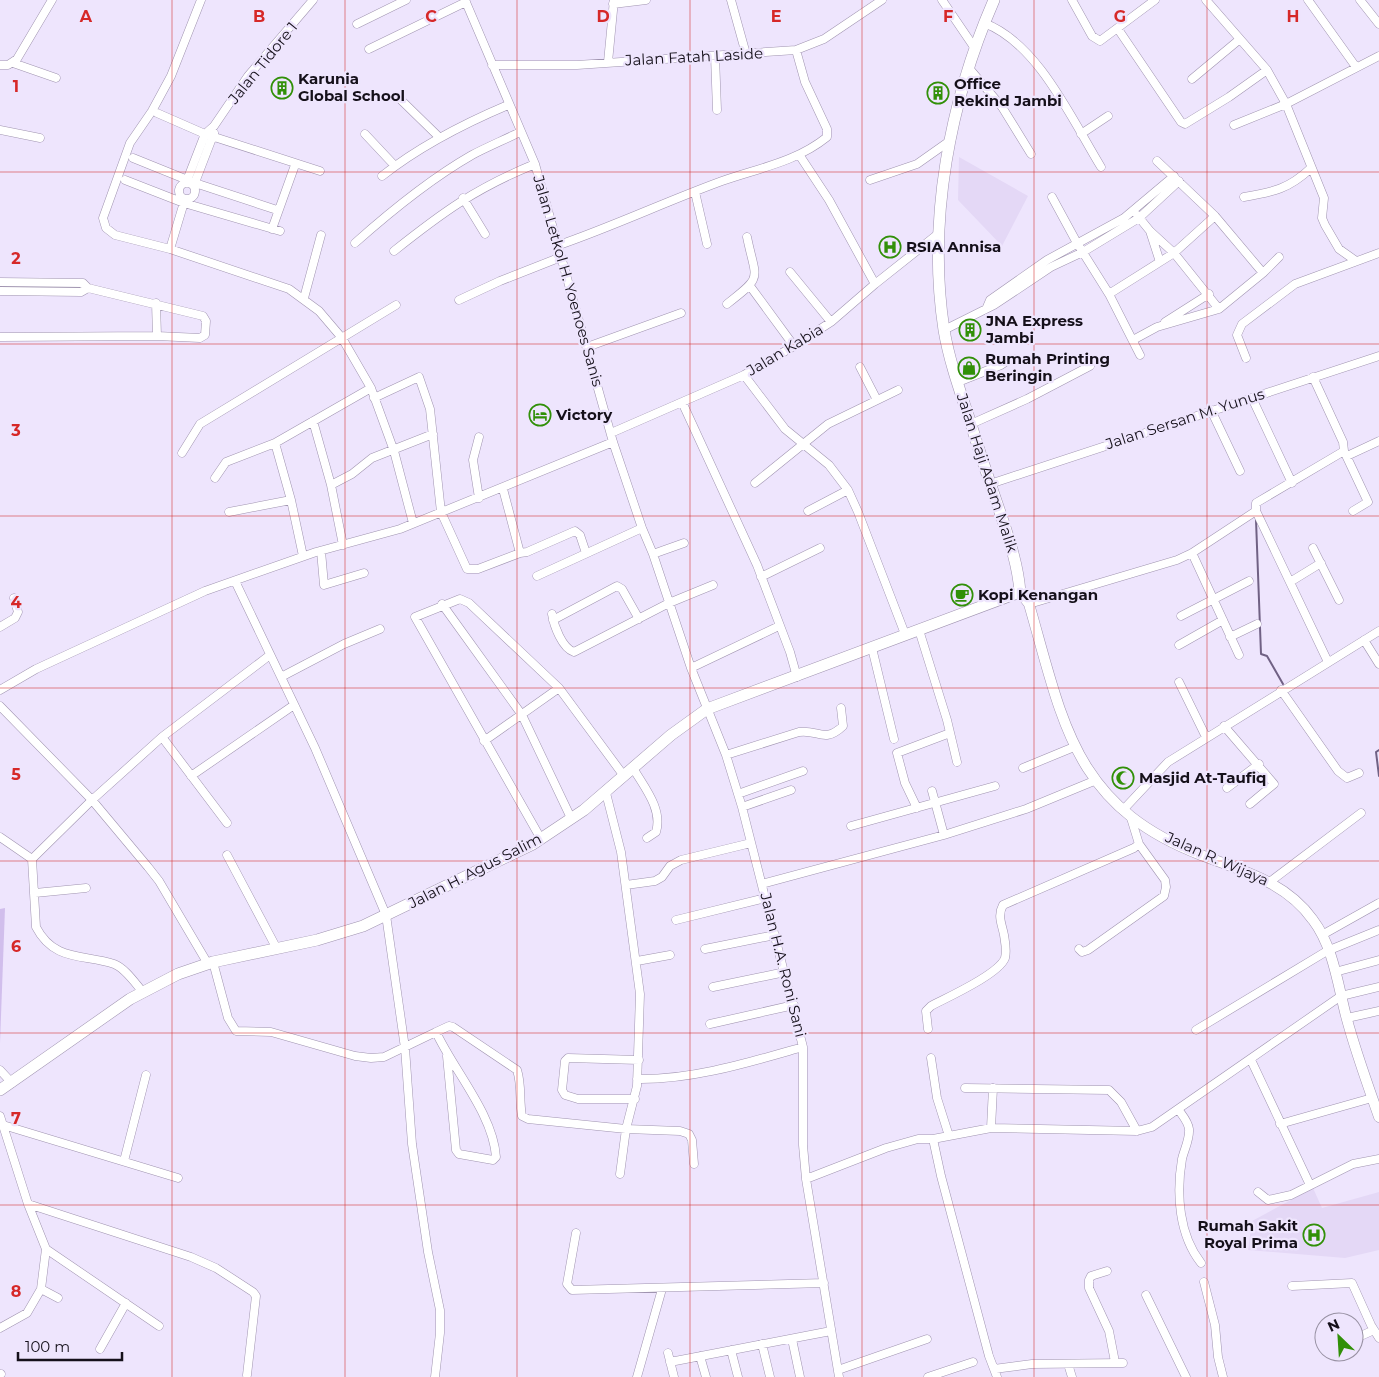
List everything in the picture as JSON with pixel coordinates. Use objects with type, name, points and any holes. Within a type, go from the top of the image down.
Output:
[{"type":"main road","name":"Jalan Haji Adam Malik","points":[[994,0],[974,47],[968,67],[951,140],[938,234],[944,330],[958,382],[1019,574],[1020,592]]},
{"type":"main road","points":[[708,710],[1020,592]]},
{"type":"main road","name":"Jalan H. Agus Salim","points":[[0,1090],[142,992],[178,974],[211,963],[348,931],[386,915],[541,839],[606,792],[671,735],[708,710]]},
{"type":"street","points":[[13,63],[52,0]]},
{"type":"street","points":[[200,0],[171,76],[152,111],[130,143],[103,218],[106,228],[115,235],[170,249],[289,289],[304,298],[319,311],[342,338],[371,388],[394,451],[413,523]]},
{"type":"street","name":"Jalan Tidore 1","points":[[205,134],[214,126],[248,76],[313,0]]},
{"type":"street","points":[[358,24],[406,0]]},
{"type":"street","points":[[608,62],[614,2],[646,0]]},
{"type":"street","points":[[731,0],[746,54]]},
{"type":"street","name":"Jalan Fatah Laside","points":[[492,65],[577,65],[796,50],[824,39],[882,0]]},
{"type":"street","points":[[942,0],[974,47]]},
{"type":"street","points":[[1072,0],[1095,40],[1100,41],[1155,0]]},
{"type":"street","points":[[1206,0],[1267,70],[1286,104],[1324,198],[1322,218],[1325,225],[1339,249],[1356,261]]},
{"type":"street","points":[[1308,0],[1356,68]]},
{"type":"street","points":[[1360,0],[1379,24]]},
{"type":"street","points":[[369,48],[465,1]]},
{"type":"street","name":"Jalan Letkol H. Yoenoes Sanis","points":[[465,1],[508,105],[535,164],[611,433],[691,668],[708,710]]},
{"type":"street","points":[[984,23],[1008,35],[1040,69],[1067,107],[1101,167]]},
{"type":"street","points":[[1118,29],[1185,124],[1222,102],[1267,70]]},
{"type":"street","points":[[1192,79],[1240,39]]},
{"type":"street","points":[[559,245],[695,192],[800,156],[820,142],[828,133],[805,82],[796,50]]},
{"type":"street","points":[[715,56],[717,110]]},
{"type":"street","points":[[1234,125],[1286,104],[1379,56]]},
{"type":"street","points":[[1,67],[13,63],[56,78]]},
{"type":"street","points":[[968,67],[1002,107],[1031,154]]},
{"type":"street","points":[[401,100],[440,138]]},
{"type":"street","points":[[382,176],[412,153],[508,105]]},
{"type":"street","points":[[157,114],[205,134],[295,165],[320,171]]},
{"type":"street","points":[[1081,134],[1108,116]]},
{"type":"street","points":[[170,249],[184,201],[194,196],[195,185],[214,137],[214,126]]},
{"type":"street","points":[[0,130],[40,138]]},
{"type":"street","points":[[355,242],[387,215],[435,180],[471,156],[520,132]]},
{"type":"street","points":[[184,201],[180,196],[179,190],[186,181],[205,134]]},
{"type":"street","points":[[366,134],[395,166]]},
{"type":"street","points":[[870,180],[917,164],[951,140]]},
{"type":"street","points":[[800,156],[830,200],[875,284]]},
{"type":"street","points":[[133,158],[195,185],[277,210]]},
{"type":"street","points":[[1157,161],[1215,216],[1263,274]]},
{"type":"street","points":[[394,251],[463,198],[484,186],[535,164]]},
{"type":"street","points":[[272,228],[295,165]]},
{"type":"street","points":[[1244,197],[1267,193],[1295,183],[1311,168]]},
{"type":"street","points":[[1049,264],[1083,252],[1136,214],[1177,178]]},
{"type":"street","points":[[125,180],[184,201],[280,231]]},
{"type":"street","points":[[695,192],[707,244]]},
{"type":"street","points":[[1052,197],[1077,243],[1109,294],[1140,355]]},
{"type":"street","points":[[463,198],[484,234]]},
{"type":"street","points":[[1136,214],[1150,231],[1174,253],[1220,309]]},
{"type":"street","points":[[944,330],[987,307],[990,300],[1049,264],[1077,243],[1136,214]]},
{"type":"street","points":[[1109,294],[1174,253],[1215,216]]},
{"type":"street","points":[[1150,231],[1160,262]]},
{"type":"street","name":"Jalan Kabia","points":[[611,433],[744,376],[794,346],[831,322],[938,234]]},
{"type":"street","points":[[304,298],[321,235]]},
{"type":"street","points":[[727,304],[750,286],[756,274],[747,237]]},
{"type":"street","points":[[1246,358],[1237,335],[1242,324],[1295,284],[1379,253]]},
{"type":"street","points":[[459,300],[500,281],[561,257]]},
{"type":"street","points":[[1156,327],[1220,309],[1263,274],[1279,257]]},
{"type":"street","points":[[790,272],[831,322]]},
{"type":"street","points":[[0,282],[83,283],[88,288],[156,303],[203,316],[206,321],[205,335],[200,338],[157,336],[0,336]]},
{"type":"street","points":[[750,286],[794,346]]},
{"type":"street","points":[[0,290],[81,292],[88,288]]},
{"type":"street","points":[[1133,340],[1209,294]]},
{"type":"street","points":[[156,303],[157,336]]},
{"type":"street","points":[[182,453],[200,424],[396,305]]},
{"type":"street","points":[[587,347],[680,313]]},
{"type":"street","name":"Jalan Sersan M. Yunus","points":[[990,484],[1379,356]]},
{"type":"street","points":[[958,382],[1001,365],[1010,359],[1032,360]]},
{"type":"street","points":[[971,424],[1028,399],[1090,366]]},
{"type":"street","points":[[860,367],[877,400]]},
{"type":"street","points":[[744,376],[785,429],[829,464],[848,490],[905,634]]},
{"type":"street","points":[[374,398],[419,377],[430,410],[441,512],[467,570],[478,569],[526,552],[575,531],[580,535],[586,553]]},
{"type":"street","points":[[1313,378],[1343,442],[1345,454],[1368,502],[1353,512]]},
{"type":"street","points":[[215,478],[226,462],[275,443],[371,388]]},
{"type":"street","points":[[755,483],[828,424],[898,390]]},
{"type":"street","points":[[1252,398],[1292,483]]},
{"type":"street","points":[[682,402],[761,578],[797,677]]},
{"type":"street","points":[[1211,410],[1240,471]]},
{"type":"street","points":[[313,422],[331,485],[343,545]]},
{"type":"street","points":[[331,485],[352,474],[372,458],[394,451],[433,434]]},
{"type":"street","points":[[479,437],[473,460],[479,498]]},
{"type":"street","points":[[1328,662],[1256,512],[1256,503],[1345,454],[1379,441]]},
{"type":"street","points":[[0,690],[36,669],[205,590],[303,556],[400,529],[503,489],[614,442]]},
{"type":"street","points":[[275,443],[291,500],[303,556]]},
{"type":"street","points":[[503,489],[520,553]]},
{"type":"street","points":[[808,511],[848,490]]},
{"type":"street","points":[[229,512],[291,500]]},
{"type":"street","points":[[1029,604],[1134,573],[1192,553],[1256,512]]},
{"type":"street","points":[[537,576],[642,528]]},
{"type":"street","points":[[653,554],[684,543]]},
{"type":"street","points":[[761,578],[820,548]]},
{"type":"street","points":[[1313,548],[1339,600]]},
{"type":"street","points":[[321,551],[324,585],[364,573]]},
{"type":"street","points":[[1192,553],[1238,655]]},
{"type":"street","points":[[1290,582],[1321,564]]},
{"type":"street","points":[[1180,616],[1249,580]]},
{"type":"street","points":[[235,581],[315,748],[386,915],[404,1048],[412,1144],[428,1252],[440,1310],[440,1333],[435,1377]]},
{"type":"street","points":[[638,619],[622,589],[617,586],[553,617],[562,639],[569,650],[574,652],[638,619],[669,603],[713,585]]},
{"type":"street","name":"Jalan R. Wijaya","points":[[1020,592],[1029,604],[1056,700],[1074,747],[1094,781],[1131,818],[1194,852],[1270,881],[1302,906],[1314,920],[1322,935],[1335,972],[1347,1018],[1379,1117]]},
{"type":"street","points":[[0,627],[15,618],[18,612],[14,598]]},
{"type":"street","points":[[541,839],[415,617],[460,598],[469,603],[559,688],[624,776]]},
{"type":"street","points":[[442,604],[522,715],[571,818]]},
{"type":"street","points":[[1179,645],[1222,620]]},
{"type":"street","points":[[1230,637],[1257,624]]},
{"type":"street","points":[[691,668],[779,626]]},
{"type":"street","points":[[281,677],[344,644],[380,629]]},
{"type":"street","points":[[919,630],[957,762]]},
{"type":"street","points":[[1123,810],[1161,768],[1206,737],[1379,631]]},
{"type":"street","points":[[1364,640],[1379,664]]},
{"type":"street","points":[[872,648],[894,739]]},
{"type":"street","points":[[32,859],[92,800],[162,737],[270,655]]},
{"type":"street","points":[[1179,682],[1206,737]]},
{"type":"street","points":[[484,741],[559,688]]},
{"type":"street","points":[[1281,690],[1338,771],[1347,778],[1358,773]]},
{"type":"street","points":[[191,776],[294,705]]},
{"type":"street","points":[[0,706],[92,800],[159,881],[211,963],[228,1018],[236,1031],[271,1032],[355,1056],[371,1058],[384,1057],[449,1026],[453,1027],[517,1070],[520,1079],[522,1116],[528,1119],[626,1129],[680,1131],[689,1134],[692,1140],[694,1164]]},
{"type":"street","points":[[726,755],[799,732],[806,731],[819,736],[837,731],[843,726],[841,708]]},
{"type":"street","name":"Jalan H.A. Roni Sani","points":[[708,710],[726,755],[742,807],[794,1005],[803,1047],[803,1145],[806,1179],[838,1374]]},
{"type":"street","points":[[1224,726],[1259,764],[1274,784],[1250,804]]},
{"type":"street","points":[[917,808],[905,783],[897,753],[950,733]]},
{"type":"street","points":[[162,737],[227,823]]},
{"type":"street","points":[[1023,768],[1074,747]]},
{"type":"street","points":[[1227,788],[1259,764]]},
{"type":"street","points":[[633,768],[655,806],[658,818],[656,832],[647,838]]},
{"type":"street","points":[[738,794],[803,771]]},
{"type":"street","points":[[762,884],[944,834],[1026,809],[1094,781]]},
{"type":"street","points":[[851,826],[995,786]]},
{"type":"street","points":[[742,807],[791,790]]},
{"type":"street","points":[[932,791],[933,803],[944,834]]},
{"type":"street","points":[[606,792],[621,852],[640,994],[639,1060],[635,1099],[626,1129],[620,1174]]},
{"type":"street","points":[[1270,881],[1361,813]]},
{"type":"street","points":[[1079,949],[1082,952],[1088,950],[1164,896],[1166,887],[1164,880],[1139,844],[1131,818]]},
{"type":"street","points":[[0,837],[32,859]]},
{"type":"street","points":[[626,886],[656,881],[662,877],[670,866],[681,860],[751,843]]},
{"type":"street","points":[[928,1028],[926,1011],[1002,964],[1006,950],[999,911],[1003,905],[1139,844]]},
{"type":"street","points":[[227,855],[277,949]]},
{"type":"street","points":[[32,859],[36,927],[41,936],[67,956],[114,964],[133,980],[142,992]]},
{"type":"street","points":[[35,892],[86,888]]},
{"type":"street","points":[[676,920],[766,898]]},
{"type":"street","points":[[1322,935],[1379,903]]},
{"type":"street","points":[[1196,1030],[1328,951],[1379,930]]},
{"type":"street","points":[[705,949],[775,935]]},
{"type":"street","points":[[637,961],[670,955]]},
{"type":"street","points":[[1335,972],[1379,960]]},
{"type":"street","points":[[714,987],[785,972]]},
{"type":"street","points":[[806,1179],[886,1148],[918,1139],[933,1139],[991,1128],[1137,1131],[1152,1127],[1341,996],[1379,987]]},
{"type":"street","points":[[710,1024],[794,1005]]},
{"type":"street","points":[[1347,1018],[1379,1011]]},
{"type":"street","points":[[436,1032],[447,1056],[462,1076],[489,1128],[496,1149],[496,1157],[493,1160],[459,1154],[456,1150],[447,1056]]},
{"type":"street","points":[[637,1079],[683,1075],[759,1060],[803,1047]]},
{"type":"street","points":[[635,1099],[571,1097],[565,1096],[562,1090],[565,1061],[568,1058],[639,1060]]},
{"type":"street","points":[[931,1058],[937,1098],[949,1136]]},
{"type":"street","points":[[1251,1060],[1310,1185]]},
{"type":"street","points":[[0,1070],[12,1083]]},
{"type":"street","points":[[124,1161],[146,1076]]},
{"type":"street","points":[[965,1088],[1109,1090],[1121,1102],[1137,1131]]},
{"type":"street","points":[[991,1128],[994,1088]]},
{"type":"street","points":[[1280,1124],[1372,1098]]},
{"type":"street","points":[[1178,1109],[1188,1123],[1190,1131],[1182,1159],[1180,1206],[1192,1252],[1201,1263]]},
{"type":"street","points":[[0,1116],[28,1204],[46,1249],[41,1289],[27,1313],[0,1328]]},
{"type":"street","points":[[3,1125],[178,1178]]},
{"type":"street","points":[[933,1139],[948,1205],[989,1356],[996,1373],[1032,1364],[1119,1362],[1109,1332],[1089,1288],[1091,1276],[1107,1271]]},
{"type":"street","points":[[1258,1192],[1268,1200],[1291,1195],[1353,1164],[1379,1159]]},
{"type":"street","points":[[28,1204],[191,1257],[216,1268],[254,1292],[256,1296],[247,1375]]},
{"type":"street","points":[[576,1233],[567,1284],[570,1290],[662,1290],[824,1284]]},
{"type":"street","points":[[46,1249],[159,1326]]},
{"type":"street","points":[[1204,1282],[1215,1325],[1219,1365],[1223,1377]]},
{"type":"street","points":[[1292,1286],[1352,1283],[1372,1328],[1379,1338]]},
{"type":"street","points":[[41,1289],[58,1298]]},
{"type":"street","points":[[637,1377],[662,1290]]},
{"type":"street","points":[[1146,1294],[1186,1377]]},
{"type":"street","points":[[100,1349],[126,1303]]},
{"type":"street","points":[[1364,1332],[1379,1322]]},
{"type":"street","points":[[670,1362],[831,1331]]},
{"type":"street","points":[[792,1338],[800,1377]]},
{"type":"street","points":[[829,1377],[927,1339]]},
{"type":"street","points":[[762,1344],[770,1377]]},
{"type":"street","points":[[731,1350],[738,1377]]},
{"type":"street","points":[[668,1353],[674,1377]]},
{"type":"street","points":[[700,1356],[706,1377]]},
{"type":"street","points":[[928,1377],[973,1362]]},
{"type":"street","points":[[1068,1364],[1072,1377]]},
{"type":"shaded area","points":[[959,157],[1028,196],[1002,246],[958,200]]},
{"type":"shaded area","points":[[5,908],[0,1043],[0,909]]},
{"type":"shaded area","name":"Rumah Sakit Royal Prima","points":[[1313,1188],[1322,1208],[1379,1192],[1379,1250],[1345,1258],[1248,1250],[1252,1221]]},
{"type":"waterway","points":[[1256,520],[1261,654],[1267,656],[1283,684]]},
{"type":"waterway","points":[[1379,750],[1376,752],[1379,776]]},
{"type":"place","name":"Karunia Global School","points":[[282,88]]},
{"type":"place","name":"Office Rekind Jambi","points":[[938,93]]},
{"type":"place","name":"RSIA Annisa","points":[[890,247]]},
{"type":"place","name":"JNA Express Jambi","points":[[970,330]]},
{"type":"place","name":"Rumah Printing Beringin","points":[[969,368]]},
{"type":"place","name":"Victory","points":[[540,415]]},
{"type":"place","name":"Kopi Kenangan","points":[[962,595]]},
{"type":"place","name":"Masjid At-Taufiq","points":[[1123,778]]},
{"type":"place","name":"Rumah Sakit Royal Prima","points":[[1314,1235]]}]
